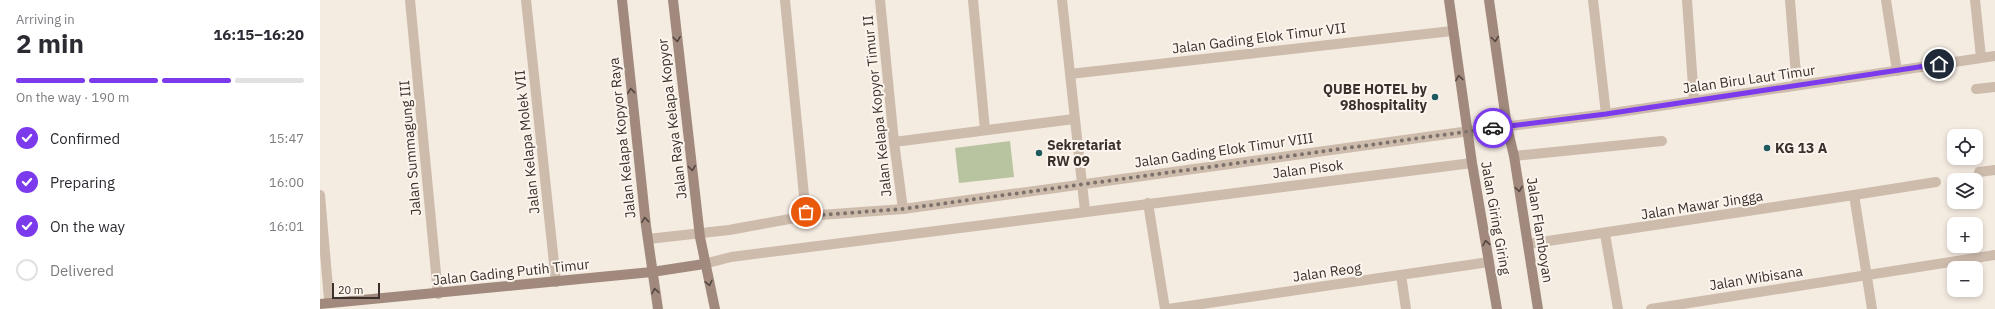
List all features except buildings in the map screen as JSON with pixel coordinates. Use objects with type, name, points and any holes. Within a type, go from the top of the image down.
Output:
[{"type":"street","name":"Jalan Summagung III","points":[[410,0],[438,294]]},
{"type":"street","name":"Jalan Kelapa Molek VII","points":[[526,0],[556,282]]},
{"type":"street","name":"Jalan Kelapa Kopyor Raya","points":[[622,0],[648,239],[658,309]]},
{"type":"street","name":"Jalan Raya Kelapa Kopyor","points":[[673,0],[700,234]]},
{"type":"street","points":[[786,0],[806,216]]},
{"type":"street","name":"Jalan Kelapa Kopyor Timur II","points":[[880,0],[894,142],[903,209]]},
{"type":"street","points":[[973,0],[986,130]]},
{"type":"street","points":[[1062,0],[1085,211]]},
{"type":"street","name":"Jalan Giring Giring","points":[[1449,0],[1452,31],[1496,309]]},
{"type":"street","name":"Jalan Flamboyan","points":[[1489,0],[1508,129],[1532,243],[1538,309]]},
{"type":"street","points":[[1593,0],[1606,114]]},
{"type":"street","points":[[1687,0],[1694,101]]},
{"type":"street","points":[[1790,0],[1798,85]]},
{"type":"street","points":[[1886,0],[1897,71]]},
{"type":"street","points":[[1975,0],[1981,58]]},
{"type":"street","name":"Jalan Gading Elok Timur VII","points":[[1070,74],[1452,31]]},
{"type":"street","name":"Jalan Biru Laut Timur","points":[[1508,129],[1995,56]]},
{"type":"street","points":[[1976,89],[1995,87]]},
{"type":"street","points":[[894,142],[1074,119]]},
{"type":"street","name":"Jalan Gading Elok Timur VIII","points":[[648,239],[729,230],[806,216],[903,209],[1082,183],[1468,132],[1508,129]]},
{"type":"street","points":[[1513,153],[1662,141]]},
{"type":"street","name":"Jalan Pisok","points":[[1148,203],[1472,162]]},
{"type":"street","points":[[1979,172],[1995,170]]},
{"type":"street","name":"Jalan Mawar Jingga","points":[[1532,243],[1605,234],[1936,182]]},
{"type":"street","points":[[320,195],[329,299],[332,302]]},
{"type":"street","points":[[1854,195],[1872,309]]},
{"type":"street","points":[[704,264],[731,257],[1148,203],[1167,309]]},
{"type":"street","points":[[700,234],[704,264],[715,309]]},
{"type":"street","points":[[1605,234],[1618,309]]},
{"type":"street","name":"Jalan Wibisana","points":[[1651,309],[1995,255]]},
{"type":"street","name":"Jalan Reog","points":[[1167,309],[1489,262]]},
{"type":"street","name":"Jalan Gading Putih Timur","points":[[320,304],[556,282],[652,272],[704,264]]},
{"type":"street","points":[[1401,275],[1406,309]]},
{"type":"green space","points":[[1010,141],[1014,177],[959,183],[955,148]]},
{"type":"way so far","points":[[806,212],[806,216],[903,209],[1098,181],[1493,128]]},
{"type":"place","name":"QUBE HOTEL by 98hospitality","points":[[1435,97]]},
{"type":"place","name":"KG 13 A","points":[[1767,148]]},
{"type":"place","name":"Sekretariat RW 09","points":[[1039,153]]},
{"type":"route","points":[[1493,128],[1606,114],[1939,64]]}]
